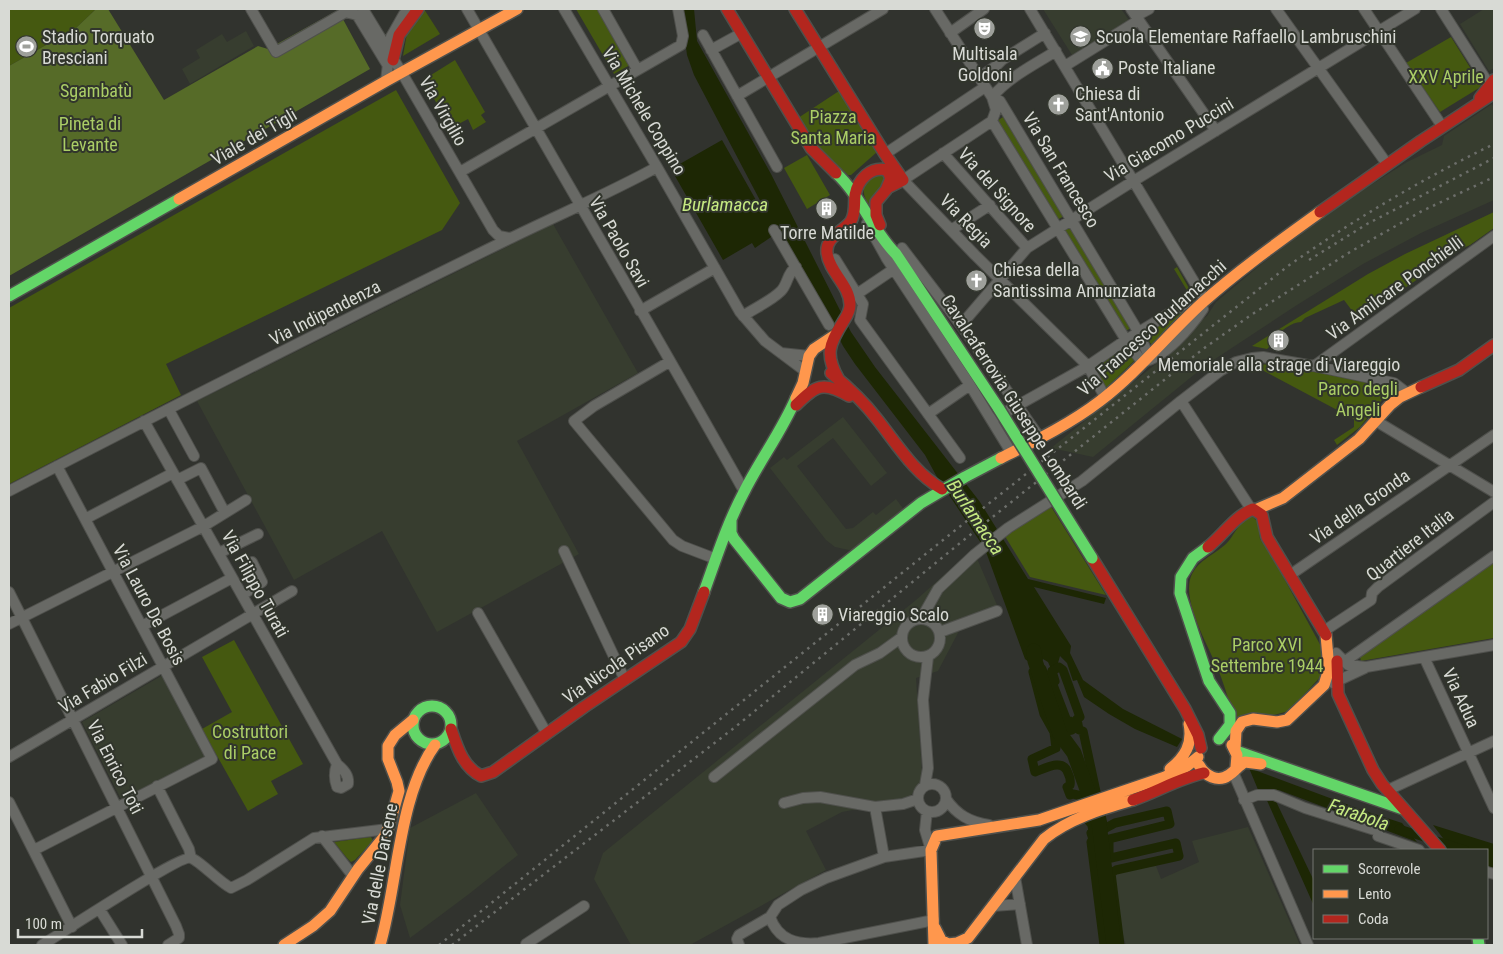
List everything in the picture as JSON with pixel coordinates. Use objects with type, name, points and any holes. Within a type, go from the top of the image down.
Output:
[{"type":"street","points":[[251,9],[276,52],[348,10],[357,15],[390,59]]},
{"type":"street","name":"Via Virgilio","points":[[363,9],[390,59],[402,73],[493,230]]},
{"type":"street","points":[[390,59],[389,42],[393,32],[404,14],[410,9]]},
{"type":"street","points":[[386,81],[390,59],[399,35],[418,9]]},
{"type":"street","name":"Via Paolo Savi","points":[[467,9],[744,491]]},
{"type":"street","name":"Viale dei Tigli","points":[[9,296],[386,81],[517,9]]},
{"type":"street","name":"Via Michele Coppino","points":[[564,9],[608,86],[658,167],[743,316],[761,338],[805,371]]},
{"type":"street","points":[[603,9],[637,69]]},
{"type":"street","points":[[460,172],[681,45],[683,36],[678,9]]},
{"type":"street","name":"Cavalcaferrovia Giuseppe Lombardi","points":[[728,9],[811,148],[845,181],[895,249],[999,409],[1184,709]]},
{"type":"street","name":"Via Regia","points":[[795,9],[903,180],[1000,280],[1088,366],[1105,397]]},
{"type":"street","points":[[737,96],[883,9]]},
{"type":"street","name":"Via San Francesco","points":[[934,9],[980,76],[985,87],[992,96],[1000,101],[1072,219],[1139,333],[1145,359]]},
{"type":"street","points":[[950,33],[984,9]]},
{"type":"street","points":[[1030,9],[1206,299]]},
{"type":"street","points":[[1065,66],[1135,15],[1149,9]]},
{"type":"street","points":[[1276,9],[1388,164]]},
{"type":"street","points":[[1364,9],[1442,126]]},
{"type":"street","name":"Via Giacomo Puccini","points":[[961,325],[1028,248],[1133,181],[1415,9]]},
{"type":"street","points":[[1441,9],[1493,86]]},
{"type":"street","points":[[1135,15],[1216,131]]},
{"type":"street","points":[[980,76],[1045,32]]},
{"type":"street","points":[[711,50],[742,33]]},
{"type":"street","points":[[703,35],[777,166]]},
{"type":"street","points":[[1040,438],[961,325],[895,249],[879,223],[874,210],[878,196],[889,186],[903,180],[992,120],[996,110],[992,96],[1011,79],[1056,51]]},
{"type":"street","points":[[996,66],[996,71],[1000,76],[1011,79]]},
{"type":"street","name":"Via Francesco Burlamacchi","points":[[743,551],[781,598],[788,602],[794,602],[803,597],[921,502],[973,472],[1040,438],[1105,397],[1206,299],[1309,220],[1468,109],[1493,86]]},
{"type":"street","points":[[885,154],[985,87]]},
{"type":"street","name":"Via San Francesco","points":[[992,120],[1126,340],[1145,359]]},
{"type":"street","name":"Via del Signore","points":[[943,153],[1028,248]]},
{"type":"street","name":"Via Regia","points":[[885,154],[890,172]]},
{"type":"street","name":"Via Indipendenza","points":[[9,491],[144,421],[510,238],[658,167]]},
{"type":"street","points":[[790,412],[803,383],[809,356],[848,314],[849,298],[827,255],[833,236],[848,224],[855,210],[855,195],[861,180],[873,170],[882,168],[890,172],[891,181],[889,186]]},
{"type":"street","points":[[951,230],[990,205]]},
{"type":"street","points":[[863,208],[869,229],[1011,452]]},
{"type":"street","points":[[848,224],[861,225],[869,229],[895,249]]},
{"type":"street","points":[[493,230],[499,236],[510,238]]},
{"type":"street","points":[[492,248],[494,241],[493,230]]},
{"type":"street","points":[[774,230],[832,330],[829,359],[831,367],[838,378]]},
{"type":"street","name":"Via Amilcare Ponchielli","points":[[1314,366],[1494,236]]},
{"type":"street","points":[[828,248],[864,304],[860,320],[960,458]]},
{"type":"street","points":[[743,316],[778,294],[784,288],[790,273],[796,267]]},
{"type":"street","points":[[640,312],[715,268]]},
{"type":"street","points":[[857,294],[894,269]]},
{"type":"street","points":[[991,420],[1088,366],[1126,340],[1186,304]]},
{"type":"street","points":[[1264,522],[1268,513],[1283,498],[1359,439],[1390,405],[1407,393],[1459,370],[1494,345]]},
{"type":"street","points":[[780,353],[809,356],[821,360],[831,373],[851,389],[870,410],[914,467],[930,483],[942,489]]},
{"type":"street","points":[[921,619],[938,590],[974,555],[1008,528],[1082,481],[1220,371],[1240,361],[1263,357],[1314,366],[1394,383],[1407,393]]},
{"type":"street","points":[[669,362],[594,406],[574,421],[673,540],[682,546],[717,557],[730,549],[743,551]]},
{"type":"street","points":[[790,412],[810,391],[823,384],[842,391],[870,410]]},
{"type":"street","points":[[928,414],[970,385]]},
{"type":"street","points":[[1181,401],[1253,509],[1261,514],[1267,537],[1336,653],[1344,662],[1353,666],[1366,667],[1494,645]]},
{"type":"street","points":[[169,410],[194,456]]},
{"type":"street","name":"Via Nicola Pisano","points":[[390,740],[413,720],[421,709],[434,706],[448,714],[451,721],[451,729],[463,758],[474,772],[484,775],[497,770],[625,680],[676,647],[685,638],[690,629],[731,520],[744,491],[790,412]]},
{"type":"street","name":"Via Filippo Turati","points":[[144,421],[337,764]]},
{"type":"street","name":"Via della Gronda","points":[[1376,421],[1494,492]]},
{"type":"street","name":"Via della Gronda","points":[[1290,575],[1494,435]]},
{"type":"street","name":"Via Lauro De Bosis","points":[[57,466],[212,759],[157,786]]},
{"type":"street","points":[[914,467],[924,490],[921,502]]},
{"type":"street","points":[[85,519],[175,476],[201,468],[225,513]]},
{"type":"street","points":[[1106,803],[1150,782],[1180,771],[1199,752],[1226,732],[1230,725],[1230,713],[1209,681],[1179,585],[1185,569],[1193,558],[1217,540],[1238,517],[1253,509],[1283,498]]},
{"type":"street","points":[[9,624],[204,526],[246,500]]},
{"type":"street","name":"Quartiere Italia","points":[[1325,633],[1371,600],[1372,593],[1378,587],[1494,502]]},
{"type":"street","points":[[731,520],[732,536],[743,551]]},
{"type":"street","points":[[218,553],[258,534]]},
{"type":"street","points":[[564,551],[625,680]]},
{"type":"street","points":[[1344,662],[1494,556]]},
{"type":"street","points":[[242,594],[262,582],[252,562]]},
{"type":"street","points":[[142,626],[232,578]]},
{"type":"street","name":"Via Fabio Filzi","points":[[9,757],[292,591]]},
{"type":"street","name":"Via Enrico Toti","points":[[9,592],[179,932],[178,939],[168,945]]},
{"type":"street","points":[[940,632],[997,611]]},
{"type":"street","points":[[478,613],[547,734]]},
{"type":"street","points":[[880,653],[906,651],[916,657],[928,657],[940,645],[940,632],[932,622],[921,619],[914,620],[908,624],[902,637],[906,651]]},
{"type":"street","points":[[1308,945],[1243,797],[1234,770],[1238,759],[1236,731],[1242,722],[1253,719],[1274,722],[1287,720],[1324,685],[1329,669],[1325,633]]},
{"type":"street","points":[[714,776],[855,665],[880,653],[902,637]]},
{"type":"street","points":[[1336,653],[1338,694],[1376,776],[1439,849]]},
{"type":"street","points":[[916,657],[924,685]]},
{"type":"street","points":[[928,657],[923,707],[928,768],[925,785],[919,791],[918,800],[921,807],[926,811],[932,812],[939,809],[946,799]]},
{"type":"street","name":"Via Adua","points":[[1424,657],[1494,808]]},
{"type":"street","points":[[1324,685],[1337,682],[1366,667]]},
{"type":"street","points":[[1184,709],[1215,739],[1229,742],[1236,750],[1406,810]]},
{"type":"street","points":[[1184,709],[1198,735],[1198,763],[1204,773],[1214,778],[1220,778],[1250,762],[1272,764]]},
{"type":"street","points":[[1150,782],[1178,762],[1188,751],[1192,737],[1184,709]]},
{"type":"street","points":[[413,720],[413,729],[418,739]]},
{"type":"street","points":[[437,744],[447,737],[451,729]]},
{"type":"street","name":"Via Nicola Pisano","points":[[390,740],[401,737],[418,739],[426,744],[437,744],[463,758]]},
{"type":"street","name":"Via delle Darsene","points":[[380,945],[390,907],[402,834],[412,794],[418,739]]},
{"type":"street","points":[[284,945],[324,918],[388,829],[399,791],[386,758],[386,750],[390,740]]},
{"type":"street","points":[[1388,790],[1494,741]]},
{"type":"street","name":"Via delle Darsene","points":[[412,794],[428,755],[437,744]]},
{"type":"street","points":[[928,768],[937,785],[944,791],[946,799],[953,809],[964,818],[995,826]]},
{"type":"street","points":[[931,850],[938,835],[1033,822],[1078,812],[1106,803],[1157,792],[1185,779],[1204,773]]},
{"type":"street","points":[[1220,778],[1243,797],[1262,794],[1274,795],[1304,808],[1378,831],[1378,836],[1416,849]]},
{"type":"street","points":[[925,785],[937,785]]},
{"type":"street","points":[[34,850],[157,786],[189,849],[190,858],[231,888],[247,880],[311,839],[322,836],[388,829]]},
{"type":"street","points":[[784,803],[803,798],[820,797],[875,807],[903,804],[918,800]]},
{"type":"street","points":[[9,802],[72,927]]},
{"type":"street","points":[[875,807],[884,857]]},
{"type":"street","points":[[926,811],[926,830],[931,850],[934,945]]},
{"type":"street","points":[[934,923],[941,940],[947,945],[966,942],[1048,835],[1078,812]]},
{"type":"street","points":[[322,836],[354,876]]},
{"type":"street","points":[[739,945],[737,939],[739,934],[770,917],[778,905],[801,890],[826,878],[884,857],[931,850]]},
{"type":"street","points":[[42,945],[152,876],[182,860],[190,858]]},
{"type":"street","points":[[1015,877],[1026,945]]},
{"type":"street","points":[[993,906],[1020,904]]},
{"type":"street","points":[[527,945],[584,906]]},
{"type":"street","points":[[100,910],[122,945]]},
{"type":"street","points":[[770,917],[773,925],[781,935],[792,941],[805,944],[934,923]]},
{"type":"shaded area","name":"Scuola Elementare Raffaello Lambruschini","points":[[1043,9],[1121,9],[1129,20],[1072,55]]},
{"type":"shaded area","points":[[1484,9],[1494,9],[1494,68],[1489,71],[1460,24]]},
{"type":"shaded area","points":[[246,31],[254,46],[190,84],[182,69],[200,58],[196,50],[222,34],[227,42]]},
{"type":"shaded area","points":[[1492,104],[1494,108],[1494,200],[1421,233],[1363,264],[1297,305],[1206,365],[1093,457],[1051,448],[1182,343],[1195,325],[1207,316],[1216,302],[1259,266],[1344,202],[1407,162],[1442,145],[1444,136]]},
{"type":"shaded area","points":[[553,224],[638,373],[517,441],[579,554],[437,632],[382,531],[294,580],[197,401]]},
{"type":"shaded area","points":[[843,417],[887,473],[871,486],[833,438],[797,466],[846,529],[853,528],[873,512],[876,515],[896,499],[905,511],[857,549],[849,550],[835,547],[826,540],[770,468],[784,457],[787,460]]},
{"type":"shaded area","points":[[973,549],[1000,612],[959,631],[938,671],[916,678],[922,773],[921,783],[907,800],[842,812],[806,831],[826,870],[690,945],[631,945],[594,879],[603,853],[916,600]]},
{"type":"shaded area","points":[[163,675],[205,757],[121,799],[82,722]]},
{"type":"shaded area","points":[[476,793],[518,855],[410,938],[400,905],[410,828]]},
{"type":"shaded area","points":[[1248,827],[1300,945],[1126,945],[1114,882],[1117,874],[1126,870],[1156,866],[1161,879],[1199,862],[1192,841]]},
{"type":"green space","name":"Stadio Torquato Bresciani","points":[[9,9],[96,9],[76,28],[9,66]]},
{"type":"green space","name":"Pineta di Levante","points":[[96,9],[108,9],[164,100],[258,46],[268,49],[338,10],[370,69],[9,276],[9,66],[76,28]]},
{"type":"green space","points":[[424,9],[440,34],[403,56],[407,33]]},
{"type":"green space","points":[[576,9],[598,9],[630,65],[614,74]]},
{"type":"green space","name":"XXV Aprile","points":[[1451,37],[1481,85],[1440,112],[1406,63]]},
{"type":"green space","points":[[455,60],[485,112],[481,115],[486,122],[473,130],[468,119],[451,128],[423,80]]},
{"type":"green space","points":[[396,90],[460,203],[442,230],[166,364],[181,395],[9,484],[9,308]]},
{"type":"green space","name":"Piazza Santa Maria","points":[[839,91],[877,152],[851,175],[848,175],[814,143],[798,118]]},
{"type":"green space","points":[[1003,117],[1064,216],[1057,220],[997,121]]},
{"type":"green space","points":[[807,155],[830,195],[807,209],[784,168]]},
{"type":"green space","points":[[881,171],[887,180],[870,208],[864,195],[865,186],[870,179]]},
{"type":"green space","points":[[1494,212],[1494,228],[1359,320],[1344,300],[1287,327],[1274,337],[1272,344],[1267,349],[1252,346],[1368,274],[1405,254]]},
{"type":"green space","points":[[1070,226],[1132,327],[1126,331],[1063,231]]},
{"type":"green space","points":[[1177,267],[1195,299],[1194,302],[1174,269]]},
{"type":"green space","points":[[1189,307],[1152,345],[1144,335]]},
{"type":"green space","points":[[1126,346],[1134,361],[1105,389],[1094,370]]},
{"type":"green space","name":"Parco degli Angeli","points":[[1270,364],[1385,385],[1390,390],[1360,427],[1337,445],[1334,440],[1354,427],[1354,419],[1264,371],[1254,368],[1241,369],[1247,366]]},
{"type":"green space","points":[[1050,505],[1106,595],[1030,577],[1003,533]]},
{"type":"green space","name":"Parco XVI Settembre 1944","points":[[1252,516],[1258,522],[1260,539],[1267,547],[1323,650],[1323,674],[1289,711],[1235,725],[1217,666],[1193,611],[1189,585],[1195,569],[1226,544],[1240,524]]},
{"type":"green space","points":[[1494,561],[1494,638],[1361,661],[1360,657]]},
{"type":"green space","name":"Costruttori di Pace","points":[[234,640],[303,764],[271,781],[278,794],[248,811],[202,729],[232,712],[202,657]]},
{"type":"green space","points":[[371,837],[373,841],[351,862],[334,842]]},
{"type":"water","name":"Burlamacca","points":[[681,9],[694,9],[697,41],[771,174],[851,332],[875,367],[980,502],[1028,579],[1106,598],[1104,604],[1034,587],[1071,646],[1070,653],[1083,680],[1123,709],[1182,739],[1177,747],[1135,729],[1084,697],[1077,680],[1073,681],[1067,663],[1060,656],[1059,667],[1052,671],[1048,662],[1043,659],[1041,663],[1042,669],[1033,672],[1029,662],[1025,659],[985,549],[937,477],[925,455],[855,364],[843,346],[822,304],[774,235],[755,248],[752,243],[723,260],[671,169],[722,140],[761,209],[764,208],[694,75],[687,55]]},
{"type":"water","points":[[1249,768],[1402,823],[1417,842],[1279,790],[1272,793],[1313,879],[1313,904],[1265,796],[1259,792]]},
{"type":"water","points":[[1433,825],[1494,844],[1494,868],[1488,866],[1488,849],[1451,849]]},
{"type":"waterway","name":"Burlamacca","points":[[1034,651],[1035,661],[1060,734],[1074,753],[1099,823],[1114,945]]},
{"type":"waterway","name":"Burlamacca","points":[[1104,945],[1091,842],[1093,839],[1091,833],[1093,832],[1092,825],[1088,820],[1082,796],[1070,795],[1067,787],[1070,785],[1070,777],[1066,768],[1054,765],[1035,772],[1032,759],[1056,748],[1054,732],[1044,714],[1033,672],[1042,669],[1061,724],[1066,731],[1072,730],[1070,721],[1067,721],[1052,682],[1055,681],[1052,671],[1059,667],[1063,670],[1080,717],[1077,719],[1079,730],[1083,731],[1104,829],[1115,823],[1167,811],[1170,824],[1109,839],[1109,854],[1111,858],[1176,843],[1179,856],[1116,870],[1111,873],[1120,945]]},
{"type":"waterway","name":"Farabola","points":[[1399,829],[1462,849]]},
{"type":"railway","points":[[439,945],[958,528],[1288,266],[1388,201],[1494,144]]},
{"type":"railway","points":[[1309,260],[1367,224],[1494,158]]},
{"type":"railway","points":[[452,945],[734,728],[965,539],[1203,349],[1251,315],[1350,252],[1422,211],[1494,177]]},
{"type":"traffic: fast","points":[[836,173],[853,192],[880,234],[896,254],[999,409]]},
{"type":"traffic: fast","points":[[9,296],[179,199]]},
{"type":"traffic: fast","points":[[704,592],[732,516],[796,398]]},
{"type":"traffic: fast","points":[[999,409],[1092,558]]},
{"type":"traffic: fast","points":[[731,520],[731,533],[734,539],[781,598],[790,602],[800,599],[921,503],[1001,458]]},
{"type":"traffic: fast","points":[[1208,547],[1193,558],[1181,577],[1180,593],[1209,681],[1230,713],[1230,725],[1219,739]]},
{"type":"traffic: fast","points":[[432,706],[446,711],[451,725],[446,739],[432,744],[418,739],[413,725],[418,711],[432,706]]},
{"type":"traffic: fast","points":[[1236,751],[1403,809]]},
{"type":"traffic: fast","points":[[1478,939],[1479,945]]},
{"type":"traffic: slow","points":[[179,199],[517,9]]},
{"type":"traffic: slow","points":[[1001,458],[1064,425],[1100,401],[1140,366],[1202,303],[1260,256],[1320,212]]},
{"type":"traffic: slow","points":[[796,398],[803,383],[809,356],[814,349],[835,335]]},
{"type":"traffic: slow","points":[[1255,510],[1283,498],[1359,439],[1390,405],[1400,397],[1421,387]]},
{"type":"traffic: slow","points":[[1235,749],[1236,731],[1242,722],[1253,719],[1277,722],[1287,720],[1324,685],[1329,669],[1326,635]]},
{"type":"traffic: slow","points":[[284,945],[313,926],[330,911],[358,869],[384,837],[399,791],[388,759],[388,746],[395,735],[413,720]]},
{"type":"traffic: slow","points":[[1170,769],[1187,750],[1190,738],[1189,724]]},
{"type":"traffic: slow","points":[[380,945],[400,841],[413,789],[435,745]]},
{"type":"traffic: slow","points":[[1232,745],[1237,755],[1236,767]]},
{"type":"traffic: slow","points":[[934,945],[931,850],[937,836],[1039,820],[1165,777],[1187,766],[1198,757]]},
{"type":"traffic: slow","points":[[1199,765],[1208,775],[1221,778],[1229,775],[1245,762],[1261,764]]},
{"type":"traffic: slow","points":[[935,928],[941,940],[948,944],[957,943],[968,938],[1044,839],[1075,820],[1133,800]]},
{"type":"traffic: jam","points":[[393,60],[399,35],[418,9]]},
{"type":"traffic: jam","points":[[727,9],[811,148],[836,173]]},
{"type":"traffic: jam","points":[[795,9],[903,180],[889,187]]},
{"type":"traffic: jam","points":[[1480,98],[1494,80]]},
{"type":"traffic: jam","points":[[1320,212],[1421,141],[1494,93]]},
{"type":"traffic: jam","points":[[838,378],[831,363],[830,350],[834,337],[849,312],[850,305],[847,291],[831,266],[827,247],[832,239],[853,218],[855,195],[862,179],[871,172],[881,169],[887,170],[891,178],[886,190],[876,202],[876,215],[880,225]]},
{"type":"traffic: jam","points":[[1421,387],[1459,370],[1494,345]]},
{"type":"traffic: jam","points":[[831,373],[867,407],[914,466],[942,489]]},
{"type":"traffic: jam","points":[[796,405],[809,393],[820,387],[833,388],[849,396]]},
{"type":"traffic: jam","points":[[1208,547],[1240,516],[1253,509],[1262,515],[1267,537],[1326,635]]},
{"type":"traffic: jam","points":[[1092,558],[1185,709],[1198,735],[1201,748]]},
{"type":"traffic: jam","points":[[451,729],[465,762],[481,776],[493,772],[584,707],[681,642],[690,629],[704,592]]},
{"type":"traffic: jam","points":[[1337,661],[1338,694],[1373,770],[1382,784],[1439,849]]},
{"type":"traffic: jam","points":[[1133,800],[1186,778],[1204,773]]},
{"type":"place","name":"Multisala Goldoni","points":[[985,29]]},
{"type":"place","name":"Scuola Elementare Raffaello Lambruschini","points":[[1080,37]]},
{"type":"place","name":"Stadio Torquato Bresciani","points":[[26,47]]},
{"type":"place","name":"Poste Italiane","points":[[1102,68]]},
{"type":"place","name":"Chiesa di Sant'Antonio","points":[[1059,104]]},
{"type":"place","name":"Torre Matilde","points":[[827,208]]},
{"type":"place","name":"Chiesa della Santissima Annunziata","points":[[977,280]]},
{"type":"place","name":"Memoriale alla strage di Viareggio","points":[[1279,340]]},
{"type":"place","name":"Viareggio Scalo","points":[[822,615]]},
{"type":"park label","name":"Sgambatù","points":[[96,91]]}]
